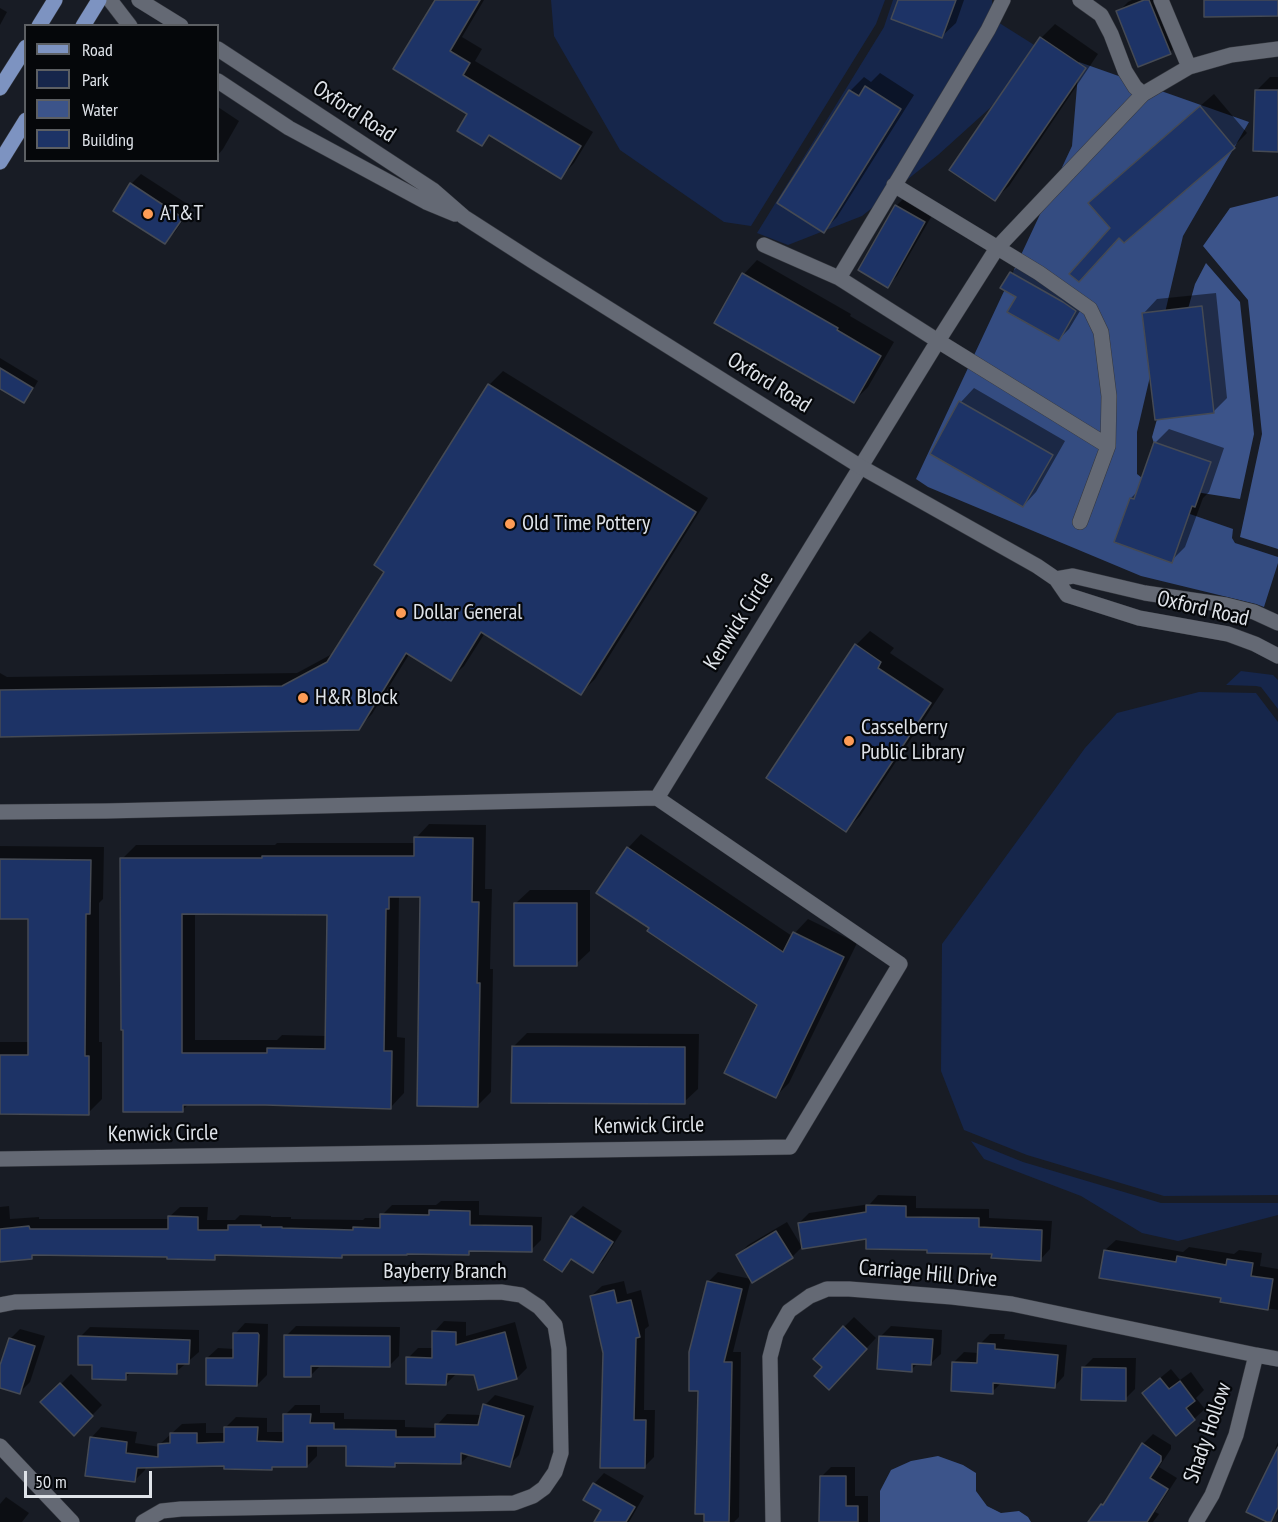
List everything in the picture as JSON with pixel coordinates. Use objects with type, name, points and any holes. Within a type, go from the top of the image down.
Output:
[{"type":"main road","points":[[40,24],[55,0]]},
{"type":"main road","points":[[84,24],[99,0]]},
{"type":"main road","points":[[0,88],[24,50]]},
{"type":"main road","points":[[0,162],[24,123]]},
{"type":"street","points":[[110,0],[128,24]]},
{"type":"street","points":[[139,0],[178,24]]},
{"type":"street","points":[[839,278],[988,30],[1003,0]]},
{"type":"street","points":[[1080,0],[1101,15],[1125,71],[1135,87],[1143,94]]},
{"type":"street","points":[[1161,0],[1189,67]]},
{"type":"street","name":"Kenwick Circle","points":[[0,1159],[790,1147],[900,964],[657,798],[910,385],[997,248],[1143,94],[1189,67],[1231,55],[1278,49]]},
{"type":"street","name":"Oxford Road","points":[[219,51],[433,190],[464,217],[861,467],[1037,566],[1056,579],[1067,594],[1139,618],[1228,634],[1278,656]]},
{"type":"street","name":"Oxford Road","points":[[219,82],[289,128],[426,202],[464,217]]},
{"type":"street","points":[[894,185],[1039,273],[1090,309],[1101,332],[1109,396],[1108,446],[1080,522]]},
{"type":"street","points":[[764,245],[839,278],[1108,446]]},
{"type":"street","name":"Oxford Road","points":[[1056,579],[1073,576],[1146,593],[1226,605],[1254,612],[1278,623]]},
{"type":"street","points":[[0,812],[657,798]]},
{"type":"street","name":"Carriage Hill Drive","points":[[774,1522],[770,1357],[776,1334],[789,1311],[810,1296],[827,1289],[941,1296],[1012,1304],[1278,1359]]},
{"type":"street","name":"Bayberry Branch","points":[[0,1305],[15,1302],[501,1292],[521,1295],[539,1307],[555,1325],[559,1349],[561,1453],[555,1472],[544,1488],[533,1496],[513,1503],[181,1509],[162,1511],[143,1522]]},
{"type":"street","name":"Shady Hollow","points":[[1196,1522],[1212,1495],[1236,1435],[1256,1355]]},
{"type":"street","points":[[1,1450],[72,1522]]},
{"type":"green space","points":[[551,0],[885,0],[876,24],[751,226],[724,222],[620,150],[554,36]]},
{"type":"green space","points":[[893,0],[992,0],[993,19],[1039,48],[990,108],[938,155],[862,216],[788,245],[757,233],[884,27]]},
{"type":"green space","points":[[1241,671],[1273,675],[1278,680],[1278,709],[1261,687],[1226,685]]},
{"type":"green space","points":[[1199,692],[1256,693],[1278,722],[1278,1195],[1164,1196],[1027,1155],[964,1130],[941,1071],[942,944],[1085,748],[1117,713]]},
{"type":"green space","points":[[971,1141],[1023,1162],[1161,1203],[1278,1203],[1278,1215],[1178,1241],[1142,1233],[1081,1196],[984,1159]]},
{"type":"shaded area","points":[[1079,62],[1249,122],[1183,236],[1137,432],[1137,474],[1187,513],[1233,529],[1232,538],[1235,543],[1278,557],[1264,607],[1141,576],[928,487],[916,479],[1072,146]]},
{"type":"water","points":[[1278,196],[1278,549],[1240,537],[1262,434],[1248,300],[1203,246],[1230,208]]},
{"type":"water","points":[[1206,263],[1240,302],[1254,434],[1240,499],[1170,488],[1152,437],[1195,284]]},
{"type":"water","points":[[938,1456],[963,1465],[976,1473],[976,1491],[987,1506],[1001,1513],[1019,1511],[1031,1522],[880,1522],[880,1491],[891,1470],[911,1461]]},
{"type":"building","points":[[435,0],[480,0],[450,51],[470,63],[463,75],[581,146],[561,179],[489,135],[482,146],[457,131],[467,114],[393,69]]},
{"type":"building","points":[[898,0],[956,0],[942,38],[891,19]]},
{"type":"building","points":[[1149,0],[1171,54],[1138,67],[1116,11]]},
{"type":"building","points":[[1204,0],[1278,0],[1278,16],[1204,17]]},
{"type":"building","points":[[1040,37],[1086,68],[995,201],[949,170]]},
{"type":"building","points":[[865,86],[901,109],[824,233],[777,203],[849,90],[859,96]]},
{"type":"building","points":[[1255,90],[1278,90],[1278,152],[1253,151]]},
{"type":"building","points":[[1200,106],[1235,148],[1124,243],[1119,238],[1079,282],[1069,274],[1110,228],[1088,203]]},
{"type":"building","name":"AT&T","points":[[130,183],[183,218],[165,244],[113,211]]},
{"type":"building","points":[[895,205],[925,222],[888,288],[858,270]]},
{"type":"building","points":[[1010,272],[1076,311],[1059,341],[1007,312],[1016,297],[1000,288]]},
{"type":"building","points":[[742,273],[838,328],[837,330],[881,356],[854,403],[714,323]]},
{"type":"building","points":[[1202,306],[1214,413],[1155,420],[1142,313]]},
{"type":"building","points":[[0,368],[33,388],[24,403],[0,389]]},
{"type":"building","points":[[488,384],[696,512],[581,695],[481,632],[451,681],[406,653],[359,730],[0,737],[0,690],[282,686],[327,662],[384,572],[374,565]]},
{"type":"building","points":[[959,401],[1053,455],[1023,507],[930,454]]},
{"type":"building","points":[[1154,442],[1211,462],[1195,507],[1192,506],[1172,563],[1114,542],[1130,498],[1134,499]]},
{"type":"building","name":"Casselberry Public Library","points":[[855,644],[881,662],[878,668],[931,703],[846,832],[766,778]]},
{"type":"building","points":[[414,837],[473,838],[472,902],[479,902],[478,1107],[417,1106],[420,897],[389,897],[389,909],[386,909],[384,1051],[392,1051],[391,1109],[183,1105],[183,1112],[123,1112],[120,858],[414,856]],"holes":[[[182,914],[327,915],[325,1049],[267,1048],[267,1053],[182,1053]]]},
{"type":"building","points":[[627,847],[783,952],[793,932],[844,957],[776,1098],[724,1073],[757,1005],[647,931],[649,928],[596,893]]},
{"type":"building","points":[[0,859],[91,860],[90,914],[86,914],[85,1056],[89,1056],[89,1115],[0,1114],[0,1055],[28,1055],[28,919],[0,919]]},
{"type":"building","points":[[514,903],[577,903],[577,966],[514,966]]},
{"type":"building","points":[[512,1046],[685,1047],[685,1104],[511,1103]]},
{"type":"building","points":[[866,1205],[906,1206],[906,1217],[979,1218],[979,1227],[1042,1230],[1041,1261],[991,1258],[992,1254],[866,1249],[866,1239],[802,1249],[798,1223],[866,1212]]},
{"type":"building","points":[[429,1210],[470,1211],[470,1225],[532,1226],[532,1252],[469,1251],[469,1255],[342,1255],[342,1258],[215,1255],[215,1260],[32,1255],[32,1259],[0,1262],[0,1229],[29,1226],[30,1229],[168,1229],[168,1216],[198,1217],[198,1230],[228,1230],[228,1225],[261,1225],[261,1227],[353,1230],[353,1227],[380,1228],[380,1214],[429,1215]]},
{"type":"building","points":[[571,1216],[613,1242],[593,1273],[571,1259],[562,1272],[544,1260]]},
{"type":"building","points":[[776,1231],[793,1258],[752,1283],[736,1255]]},
{"type":"building","points":[[1104,1250],[1176,1262],[1177,1256],[1226,1265],[1227,1259],[1253,1263],[1251,1276],[1273,1279],[1268,1310],[1220,1302],[1221,1298],[1099,1278]]},
{"type":"building","points":[[707,1281],[742,1289],[724,1362],[732,1362],[729,1522],[704,1522],[704,1514],[695,1514],[698,1391],[689,1391],[689,1352]]},
{"type":"building","points":[[614,1290],[617,1303],[631,1300],[640,1337],[636,1338],[634,1420],[646,1420],[645,1468],[600,1468],[603,1353],[590,1296]]},
{"type":"building","points":[[843,1326],[867,1349],[829,1390],[814,1376],[822,1367],[813,1359]]},
{"type":"building","points":[[432,1331],[456,1332],[456,1345],[505,1332],[517,1379],[478,1390],[474,1375],[447,1374],[446,1385],[406,1384],[406,1357],[432,1358]]},
{"type":"building","points":[[233,1333],[258,1333],[259,1335],[257,1386],[206,1385],[206,1358],[233,1358]]},
{"type":"building","points":[[284,1335],[390,1336],[390,1367],[311,1366],[311,1377],[284,1377]]},
{"type":"building","points":[[78,1336],[190,1340],[189,1364],[177,1364],[177,1374],[126,1373],[126,1380],[92,1379],[92,1365],[78,1365]]},
{"type":"building","points":[[879,1336],[933,1339],[931,1365],[912,1364],[912,1372],[877,1369]]},
{"type":"building","points":[[9,1338],[35,1346],[20,1394],[0,1388],[0,1365]]},
{"type":"building","points":[[978,1343],[995,1344],[995,1349],[1058,1355],[1055,1388],[993,1383],[993,1394],[951,1391],[952,1362],[977,1363]]},
{"type":"building","points":[[1082,1367],[1126,1368],[1126,1401],[1081,1400]]},
{"type":"building","points":[[1160,1378],[1169,1389],[1180,1381],[1195,1401],[1186,1408],[1195,1420],[1176,1436],[1142,1393]]},
{"type":"building","points":[[60,1383],[93,1416],[74,1436],[40,1402]]},
{"type":"building","points":[[483,1404],[524,1416],[510,1467],[461,1453],[461,1464],[395,1463],[395,1467],[346,1466],[346,1446],[307,1446],[307,1467],[272,1467],[272,1470],[224,1469],[224,1466],[137,1468],[135,1482],[85,1476],[90,1437],[127,1442],[126,1453],[158,1457],[158,1444],[170,1443],[170,1433],[197,1433],[197,1443],[224,1442],[224,1427],[258,1427],[257,1441],[283,1442],[283,1414],[311,1414],[310,1423],[334,1423],[334,1429],[396,1430],[396,1437],[435,1437],[435,1424],[478,1425]]},
{"type":"building","points":[[1142,1443],[1161,1456],[1161,1461],[1150,1478],[1168,1489],[1147,1522],[1088,1522],[1101,1504],[1103,1505]]},
{"type":"building","points":[[1278,1447],[1278,1507],[1271,1522],[1267,1522],[1246,1512]]},
{"type":"building","points":[[820,1476],[846,1476],[846,1506],[858,1506],[858,1522],[819,1522]]},
{"type":"building","points":[[593,1483],[635,1507],[626,1522],[594,1522],[601,1510],[583,1500]]},
{"type":"place","name":"AT&T","points":[[148,214]]},
{"type":"place","name":"Old Time Pottery","points":[[510,524]]},
{"type":"place","name":"Dollar General","points":[[401,613]]},
{"type":"place","name":"H&R Block","points":[[303,698]]},
{"type":"place","name":"Casselberry Public Library","points":[[849,741]]}]
